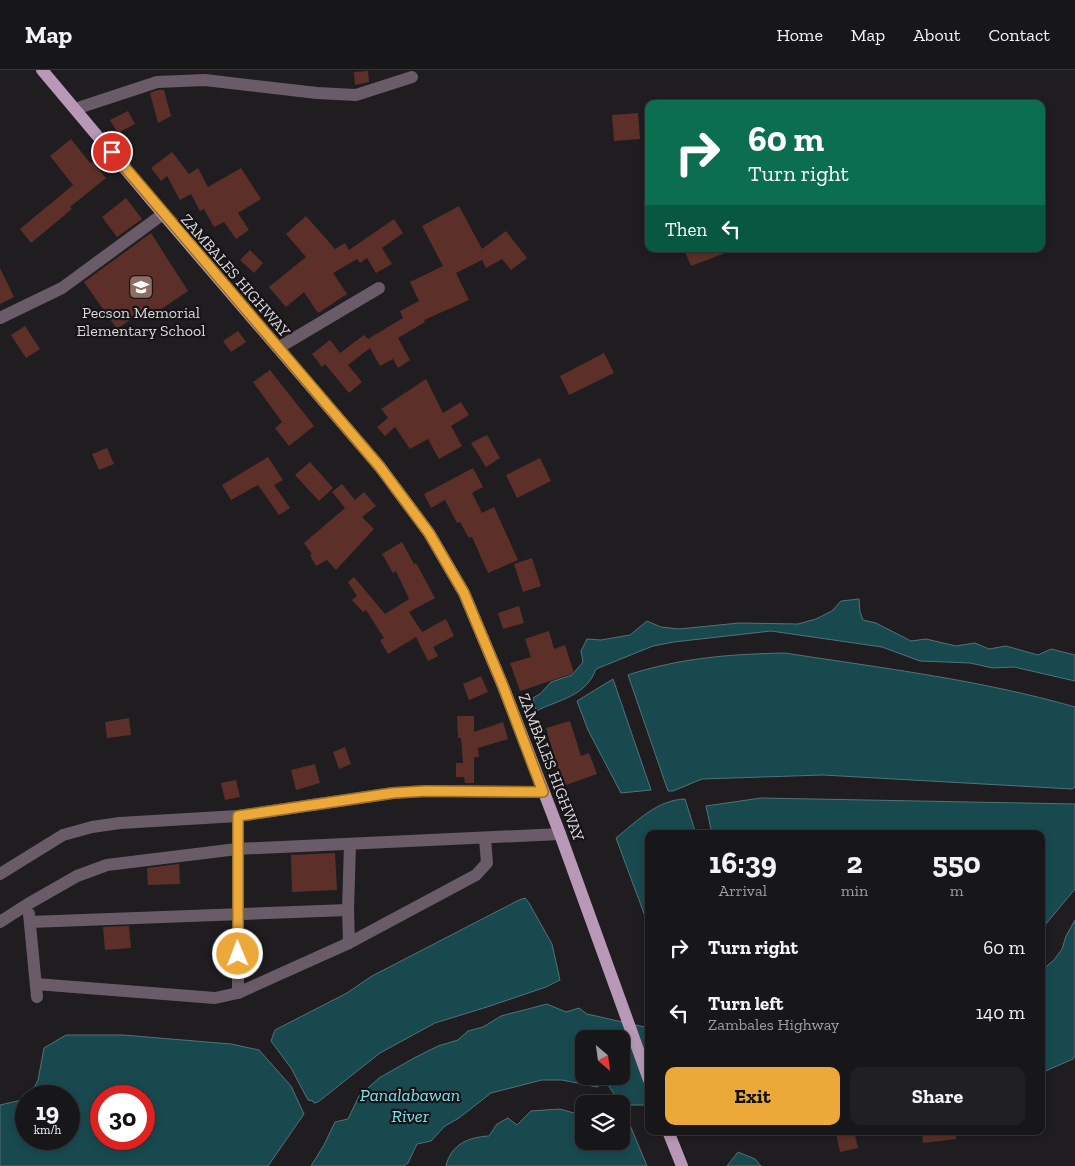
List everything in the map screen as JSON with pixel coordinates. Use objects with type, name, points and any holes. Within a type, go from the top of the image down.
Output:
[{"type":"main road","name":"ZAMBALES HIGHWAY","points":[[42,70],[380,467],[429,533],[464,593],[503,686],[560,834],[645,1069]]},
{"type":"main road","points":[[670,1135],[682,1166]]},
{"type":"street","points":[[75,109],[157,82],[205,80],[317,93],[356,95],[412,76]]},
{"type":"street","points":[[0,318],[62,288],[163,214]]},
{"type":"street","points":[[278,348],[380,288]]},
{"type":"street","points":[[0,874],[42,847],[76,830],[120,823],[238,816],[393,793],[426,791],[543,792]]},
{"type":"street","points":[[238,816],[238,993]]},
{"type":"street","points":[[0,922],[78,876],[107,865],[237,849],[485,839],[560,834]]},
{"type":"street","points":[[36,984],[214,998],[238,993],[349,943],[481,871],[488,863],[485,839]]},
{"type":"street","points":[[349,943],[350,844]]},
{"type":"street","points":[[28,904],[37,997]]},
{"type":"street","points":[[30,922],[348,910]]},
{"type":"water","points":[[859,599],[863,620],[876,623],[911,641],[926,639],[956,646],[975,643],[989,649],[1006,646],[1038,655],[1051,649],[1075,655],[1075,681],[1014,667],[993,668],[970,663],[920,661],[882,647],[771,631],[653,646],[596,669],[586,685],[572,696],[536,711],[533,698],[540,694],[551,682],[572,675],[583,662],[581,651],[587,639],[601,640],[630,635],[647,621],[661,627],[679,629],[739,623],[798,624],[816,619],[832,611],[841,601]]},
{"type":"water","points":[[785,653],[968,682],[1075,707],[1075,787],[1072,789],[823,775],[702,779],[673,791],[668,791],[628,675],[647,669],[705,658]]},
{"type":"water","points":[[613,679],[651,790],[621,793],[588,730],[577,701]]},
{"type":"water","points":[[761,798],[1075,804],[1075,889],[1045,925],[1045,830],[711,830],[706,806]]},
{"type":"water","points":[[685,799],[695,830],[645,830],[645,916],[616,838],[648,812],[675,800]]},
{"type":"water","points":[[525,898],[552,944],[560,980],[546,987],[435,1023],[380,1053],[318,1102],[314,1103],[308,1100],[291,1068],[271,1041],[275,1030],[347,993],[372,976]]},
{"type":"water","points":[[1075,920],[1075,1056],[1073,1059],[1045,1071],[1045,968],[1054,960],[1062,949],[1066,936]]},
{"type":"water","name":"Panalabawan River","points":[[547,1004],[566,1012],[579,1008],[587,1014],[645,1027],[645,1105],[630,1105],[630,1095],[615,1095],[608,1085],[630,1085],[630,1030],[575,1030],[575,1083],[562,1080],[542,1080],[491,1093],[459,1118],[445,1126],[431,1141],[417,1144],[408,1163],[404,1166],[311,1166],[335,1122],[348,1119],[359,1096],[379,1078],[438,1046],[458,1040],[468,1031],[483,1027],[501,1016]]},
{"type":"water","points":[[66,1035],[123,1035],[231,1044],[259,1050],[291,1086],[304,1114],[268,1166],[0,1166],[0,1105],[15,1102],[15,1150],[80,1150],[80,1085],[36,1085],[44,1048]]},
{"type":"water","points":[[560,1109],[575,1113],[575,1150],[630,1150],[630,1125],[647,1166],[446,1166],[452,1152],[462,1143],[475,1138],[489,1136],[497,1124],[508,1118],[517,1125],[531,1111]]},
{"type":"water","points":[[738,1152],[755,1159],[761,1166],[727,1166]]},
{"type":"building","points":[[368,71],[369,82],[355,85],[354,72]]},
{"type":"building","points":[[164,90],[171,116],[158,123],[150,93]]},
{"type":"building","points":[[128,111],[135,124],[118,133],[110,120]]},
{"type":"building","points":[[638,113],[640,139],[614,141],[612,115]]},
{"type":"building","points":[[71,139],[90,163],[92,162],[106,178],[70,207],[72,209],[31,243],[20,229],[73,185],[50,156]]},
{"type":"building","points":[[172,152],[189,174],[198,168],[208,187],[241,168],[261,199],[238,213],[249,230],[236,239],[224,222],[214,227],[204,209],[200,211],[191,194],[180,200],[167,176],[161,181],[151,168]]},
{"type":"building","points":[[126,198],[142,219],[117,237],[102,217]]},
{"type":"building","points":[[459,206],[482,249],[506,231],[527,258],[511,270],[502,259],[486,268],[482,260],[456,273],[469,300],[424,320],[425,322],[398,338],[410,360],[398,368],[393,359],[380,366],[370,348],[348,365],[362,382],[349,393],[325,364],[322,367],[312,354],[330,340],[340,353],[364,335],[368,339],[403,318],[400,311],[419,301],[410,282],[443,266],[422,226]]},
{"type":"building","points":[[306,216],[335,249],[345,243],[349,250],[394,219],[403,233],[382,248],[392,264],[376,273],[367,258],[360,263],[357,259],[333,273],[347,294],[318,313],[304,292],[286,307],[269,287],[306,257],[286,234]]},
{"type":"building","points":[[151,233],[188,291],[145,320],[140,313],[117,329],[84,282]]},
{"type":"building","points":[[250,250],[263,263],[254,273],[240,260]]},
{"type":"building","points":[[685,252],[728,252],[691,266]]},
{"type":"building","points":[[0,268],[14,297],[0,304]]},
{"type":"building","points":[[25,326],[40,349],[26,358],[11,335]]},
{"type":"building","points":[[238,331],[246,342],[231,352],[223,341]]},
{"type":"building","points":[[604,353],[614,373],[569,395],[560,376]]},
{"type":"building","points":[[270,370],[314,426],[289,446],[275,428],[282,422],[253,382]]},
{"type":"building","points":[[426,379],[443,413],[461,402],[469,415],[451,426],[462,446],[439,459],[428,439],[410,449],[395,427],[385,436],[377,427],[388,418],[381,409]]},
{"type":"building","points":[[487,435],[500,458],[486,467],[471,443]]},
{"type":"building","points":[[107,448],[114,464],[99,470],[92,454]]},
{"type":"building","points":[[268,457],[283,480],[274,485],[290,508],[279,515],[258,485],[231,500],[222,485]]},
{"type":"building","points":[[540,458],[551,481],[517,498],[506,475]]},
{"type":"building","points":[[310,462],[333,488],[319,501],[295,475]]},
{"type":"building","points":[[473,468],[483,487],[472,493],[482,513],[494,507],[518,560],[488,573],[472,537],[469,538],[460,522],[457,523],[445,500],[431,508],[424,494]]},
{"type":"building","points":[[342,484],[355,500],[364,492],[376,506],[362,517],[374,529],[336,570],[327,560],[316,566],[310,555],[312,554],[304,543],[345,508],[332,492]]},
{"type":"building","points":[[402,542],[435,598],[409,612],[422,632],[446,619],[454,636],[433,647],[438,656],[428,661],[416,637],[388,654],[380,640],[384,638],[366,610],[363,612],[352,600],[357,596],[348,582],[354,577],[385,614],[409,599],[396,571],[393,573],[382,554]]},
{"type":"building","points":[[532,558],[541,586],[523,592],[514,564]]},
{"type":"building","points":[[519,606],[524,623],[503,629],[498,613]]},
{"type":"building","points":[[549,631],[554,649],[565,645],[574,673],[520,691],[510,663],[531,657],[525,639]]},
{"type":"building","points":[[481,676],[488,692],[469,700],[463,684]]},
{"type":"building","points":[[457,716],[474,716],[474,732],[503,722],[508,739],[478,748],[479,757],[474,757],[474,783],[465,783],[464,777],[456,777],[456,763],[463,763],[461,738],[458,738]]},
{"type":"building","points":[[129,718],[131,735],[107,738],[105,722]]},
{"type":"building","points":[[570,721],[581,756],[589,753],[597,774],[563,786],[546,728]]},
{"type":"building","points":[[345,747],[351,764],[339,769],[333,752]]},
{"type":"building","points":[[315,764],[320,783],[296,790],[291,770]]},
{"type":"building","points":[[236,780],[240,797],[225,800],[221,783]]},
{"type":"building","points":[[335,853],[337,890],[292,892],[291,855]]},
{"type":"building","points":[[179,864],[180,884],[148,885],[147,868]]},
{"type":"building","points":[[129,926],[131,948],[105,950],[103,927]]},
{"type":"building","points":[[836,1135],[855,1135],[858,1148],[840,1152]]},
{"type":"building","points":[[922,1135],[956,1135],[956,1139],[923,1143]]},
{"type":"place","name":"Pecson Memorial Elementary School","points":[[141,287]]},
{"type":"route","points":[[112,152],[380,467],[429,533],[464,593],[503,686],[543,792],[426,791],[393,793],[238,816],[238,954]]}]
